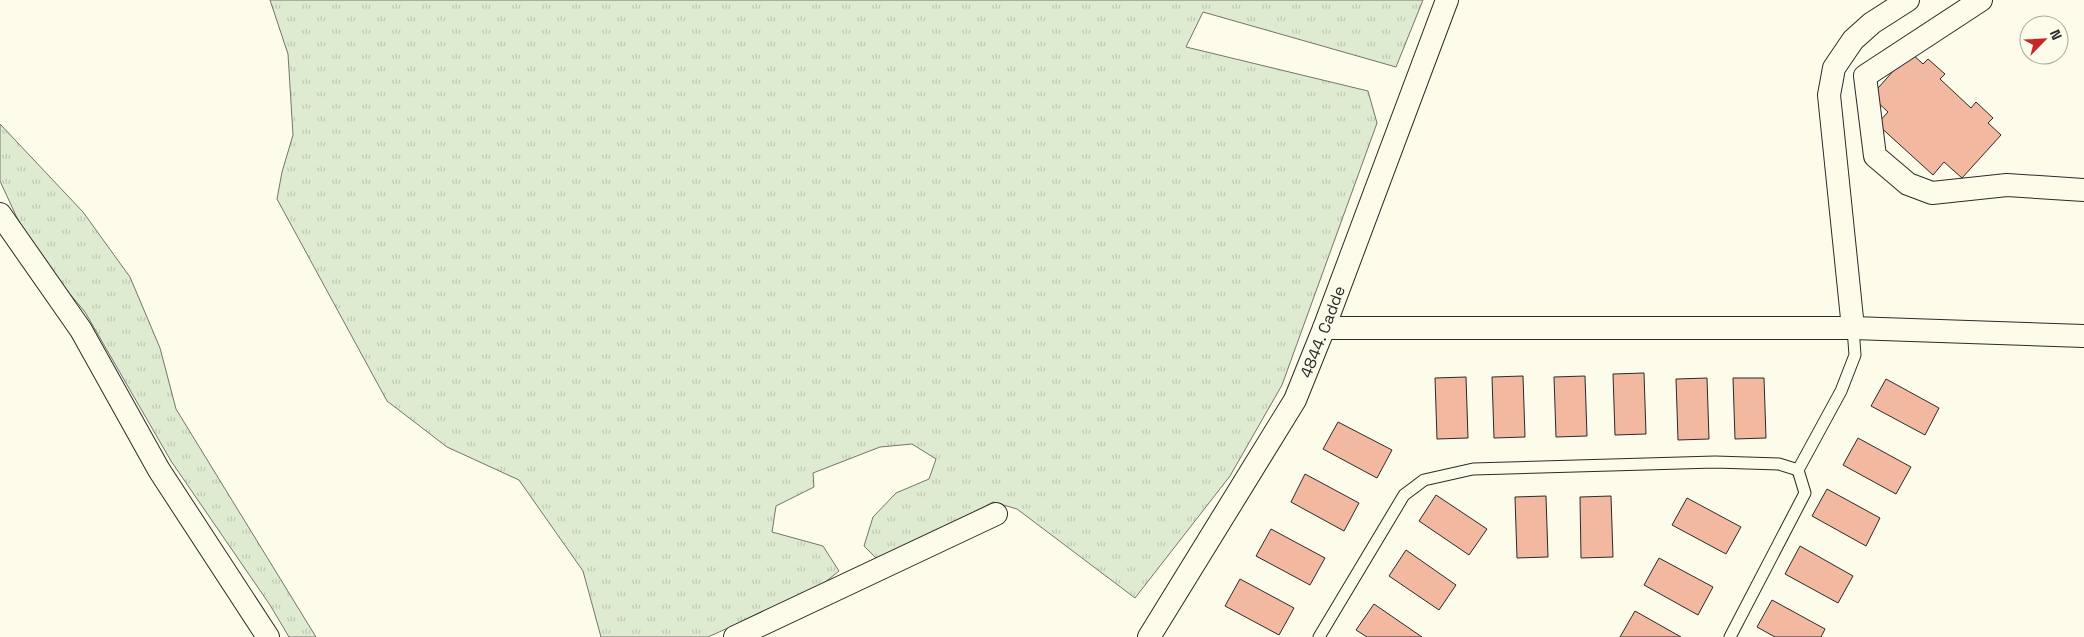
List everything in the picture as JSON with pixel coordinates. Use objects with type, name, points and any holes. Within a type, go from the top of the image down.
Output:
[{"type":"street","name":"4844. Cadde","points":[[1149,637],[1295,400],[1324,328],[1447,0]]},
{"type":"street","points":[[1853,328],[1829,95],[1834,68],[1853,40],[1872,22],[1908,0]]},
{"type":"street","points":[[1981,0],[1865,76],[1875,156],[1908,184],[1932,194],[2007,185],[2084,190]]},
{"type":"street","points":[[0,214],[81,330],[159,470],[268,637]]},
{"type":"street","points":[[1324,328],[1853,328],[2084,336]]},
{"type":"street","points":[[735,637],[996,514]]},
{"type":"lane","points":[[1730,637],[1805,493],[1798,470],[1841,391],[1855,355],[1853,328]]},
{"type":"lane","points":[[1319,637],[1404,495],[1424,480],[1473,469],[1715,462],[1779,464],[1798,470]]},
{"type":"green space","points":[[270,0],[1423,0],[1396,67],[1203,12],[1186,47],[1368,91],[1377,123],[1282,385],[1230,476],[1135,598],[1017,509],[993,502],[880,562],[864,546],[873,517],[896,493],[929,479],[936,459],[912,444],[880,447],[813,473],[814,487],[776,506],[772,532],[823,546],[839,571],[819,587],[708,637],[601,637],[583,571],[519,480],[447,447],[387,401],[277,199],[282,172],[293,135],[288,54]]},
{"type":"green space","points":[[0,124],[83,212],[130,277],[160,348],[176,409],[316,637],[289,637],[270,605],[171,461],[85,312],[54,275],[18,220],[0,181]]},
{"type":"building","points":[[1910,52],[1923,64],[1928,59],[1945,74],[1940,79],[1971,108],[1976,102],[1993,118],[1988,123],[2001,135],[1962,178],[1944,162],[1933,175],[1877,124],[1888,112],[1871,96]]},
{"type":"building","points":[[1644,373],[1646,434],[1615,435],[1613,374]]},
{"type":"building","points":[[1523,376],[1525,437],[1494,438],[1492,377]]},
{"type":"building","points":[[1585,376],[1587,436],[1556,437],[1554,377]]},
{"type":"building","points":[[1466,377],[1468,438],[1437,439],[1435,378]]},
{"type":"building","points":[[1707,378],[1709,439],[1678,440],[1676,379]]},
{"type":"building","points":[[1733,378],[1764,378],[1766,438],[1735,439]]},
{"type":"building","points":[[1886,379],[1939,408],[1925,435],[1871,406]]},
{"type":"building","points":[[1338,422],[1392,450],[1377,478],[1323,449]]},
{"type":"building","points":[[1858,438],[1911,467],[1896,494],[1843,465]]},
{"type":"building","points":[[1305,474],[1359,503],[1344,531],[1291,502]]},
{"type":"building","points":[[1827,489],[1880,518],[1866,546],[1812,516]]},
{"type":"building","points":[[1436,495],[1487,529],[1469,555],[1419,521]]},
{"type":"building","points":[[1546,496],[1548,557],[1517,558],[1515,497]]},
{"type":"building","points":[[1611,496],[1613,557],[1581,558],[1580,497]]},
{"type":"building","points":[[1687,498],[1741,527],[1726,554],[1672,525]]},
{"type":"building","points":[[1271,529],[1325,558],[1310,585],[1256,556]]},
{"type":"building","points":[[1800,546],[1853,576],[1838,603],[1785,574]]},
{"type":"building","points":[[1406,550],[1456,585],[1439,610],[1389,576]]},
{"type":"building","points":[[1659,558],[1713,587],[1698,615],[1644,585]]},
{"type":"building","points":[[1240,579],[1294,608],[1279,635],[1225,606]]},
{"type":"building","points":[[1772,600],[1825,629],[1821,637],[1775,637],[1757,627]]},
{"type":"building","points":[[1374,604],[1422,637],[1367,637],[1356,630]]},
{"type":"building","points":[[1635,611],[1681,637],[1620,637]]}]
